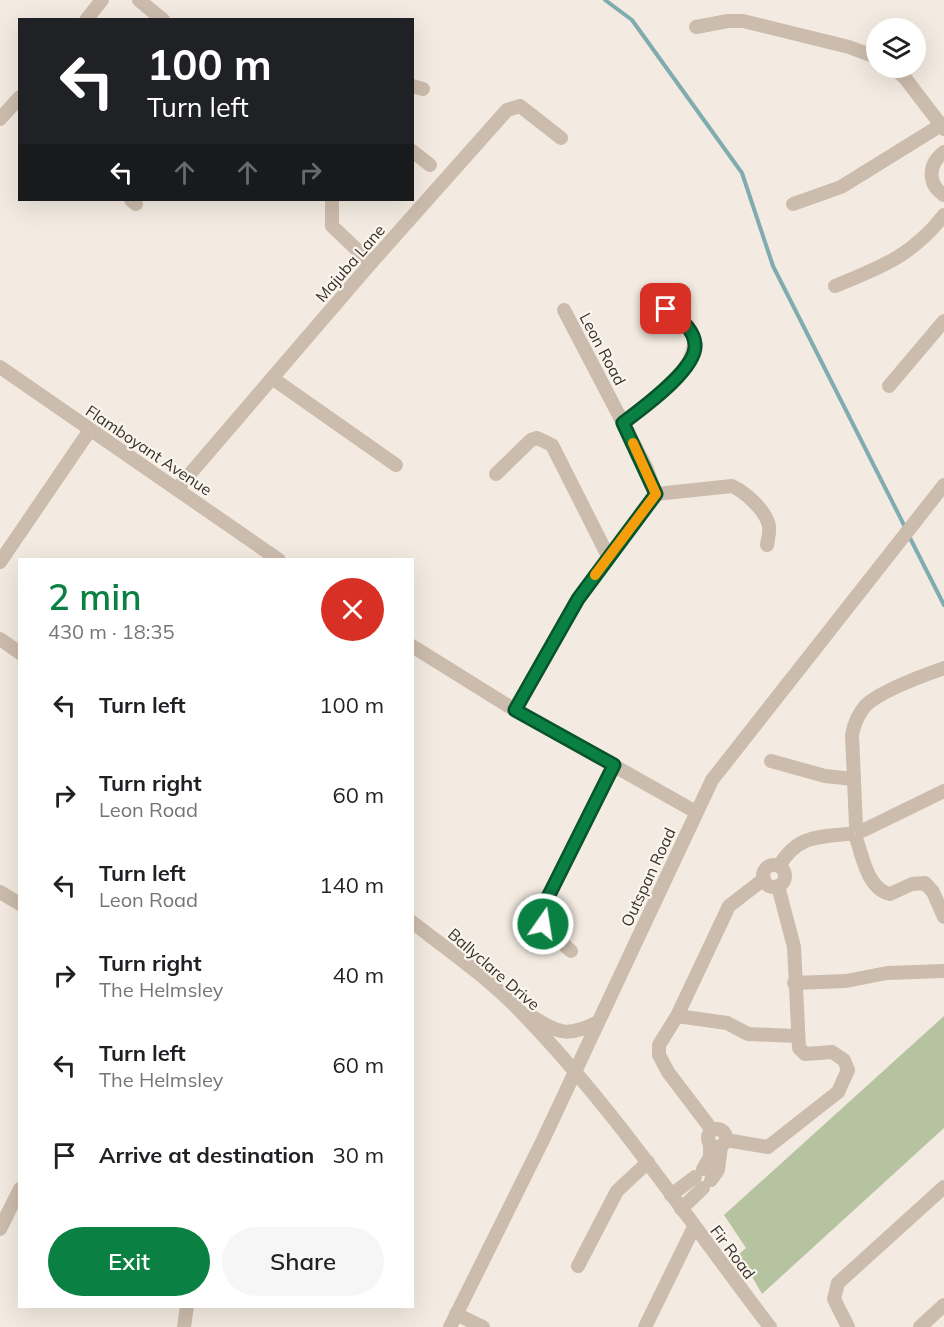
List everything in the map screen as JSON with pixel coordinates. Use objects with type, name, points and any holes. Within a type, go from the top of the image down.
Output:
[{"type":"street","points":[[88,18],[102,0]]},
{"type":"street","points":[[140,0],[161,18]]},
{"type":"street","points":[[696,27],[728,21],[743,21],[866,53]]},
{"type":"street","points":[[793,204],[840,187],[942,127],[905,78]]},
{"type":"street","points":[[0,119],[17,104]]},
{"type":"street","name":"Majuba Lane","points":[[177,489],[371,263],[513,106],[520,106],[561,138]]},
{"type":"street","points":[[944,152],[933,163],[931,171],[935,188],[944,195]]},
{"type":"street","points":[[414,153],[430,165]]},
{"type":"street","points":[[332,201],[332,226],[371,263]]},
{"type":"street","points":[[835,286],[903,256],[928,235],[944,215]]},
{"type":"street","points":[[623,423],[656,398],[691,359],[695,350],[693,336],[677,316],[647,303]]},
{"type":"street","name":"Leon Road","points":[[564,310],[623,423],[656,494]]},
{"type":"street","points":[[889,386],[944,321]]},
{"type":"street","name":"Flamboyant Avenue","points":[[0,367],[276,558]]},
{"type":"street","points":[[272,378],[396,465]]},
{"type":"street","points":[[0,562],[90,430]]},
{"type":"street","points":[[496,474],[531,440],[537,438],[548,441],[608,556]]},
{"type":"street","name":"Outspan Road","points":[[453,1321],[576,1071],[712,780],[729,755],[944,485]]},
{"type":"street","points":[[515,710],[578,599],[656,494],[732,486],[743,492],[766,518],[769,525],[766,545]]},
{"type":"street","points":[[0,639],[18,651]]},
{"type":"street","points":[[414,647],[515,710],[696,812]]},
{"type":"street","points":[[944,668],[875,699],[861,711],[852,735],[856,833],[872,880],[879,888],[890,894],[912,884],[925,883],[933,892],[944,917]]},
{"type":"street","points":[[771,762],[825,776],[854,779]]},
{"type":"street","points":[[571,951],[543,924],[544,905],[614,765]]},
{"type":"street","points":[[778,886],[791,930],[796,1036],[799,1048],[805,1054],[832,1052],[844,1060],[848,1070],[838,1092],[768,1147],[756,1147],[717,1140],[668,1072],[659,1055],[659,1045],[677,1016],[723,914],[735,899],[764,879],[767,868],[779,866],[794,846],[810,838],[856,833],[944,791]]},
{"type":"street","points":[[778,886],[785,876],[779,866]]},
{"type":"street","points":[[764,879],[769,885],[778,886]]},
{"type":"street","points":[[0,892],[18,903]]},
{"type":"street","name":"Ballyclare Drive","points":[[414,924],[516,1007],[576,1071]]},
{"type":"street","points":[[794,983],[846,981],[886,973],[944,971]]},
{"type":"street","points":[[516,1007],[562,1032],[582,1030],[598,1022]]},
{"type":"street","points":[[677,1016],[727,1023],[747,1034],[796,1036]]},
{"type":"street","name":"Fir Road","points":[[576,1071],[648,1162],[693,1227],[770,1327]]},
{"type":"street","points":[[681,1209],[701,1178],[717,1140]]},
{"type":"street","points":[[578,1266],[617,1191],[648,1162]]},
{"type":"street","points":[[671,1195],[701,1178]]},
{"type":"street","points":[[848,1327],[834,1299],[838,1283],[944,1187]]},
{"type":"street","points":[[0,1229],[18,1193]]},
{"type":"street","points":[[645,1327],[693,1227]]},
{"type":"street","points":[[920,1327],[944,1305]]},
{"type":"street","points":[[184,1327],[187,1308]]},
{"type":"street","points":[[453,1321],[483,1327]]},
{"type":"green space","points":[[944,1016],[944,1128],[762,1294],[739,1254],[746,1248],[724,1215]]},
{"type":"waterway","points":[[605,0],[632,20],[742,173],[773,266],[906,529]]},
{"type":"waterway","points":[[909,536],[944,605]]},
{"type":"slow traffic","points":[[595,575],[656,494],[646,467],[633,443]]},
{"type":"route","points":[[543,924],[541,919],[544,905],[614,765],[515,710],[578,599],[656,494],[646,467],[623,423],[656,398],[691,359],[695,350],[693,336],[677,316],[666,309]]}]
